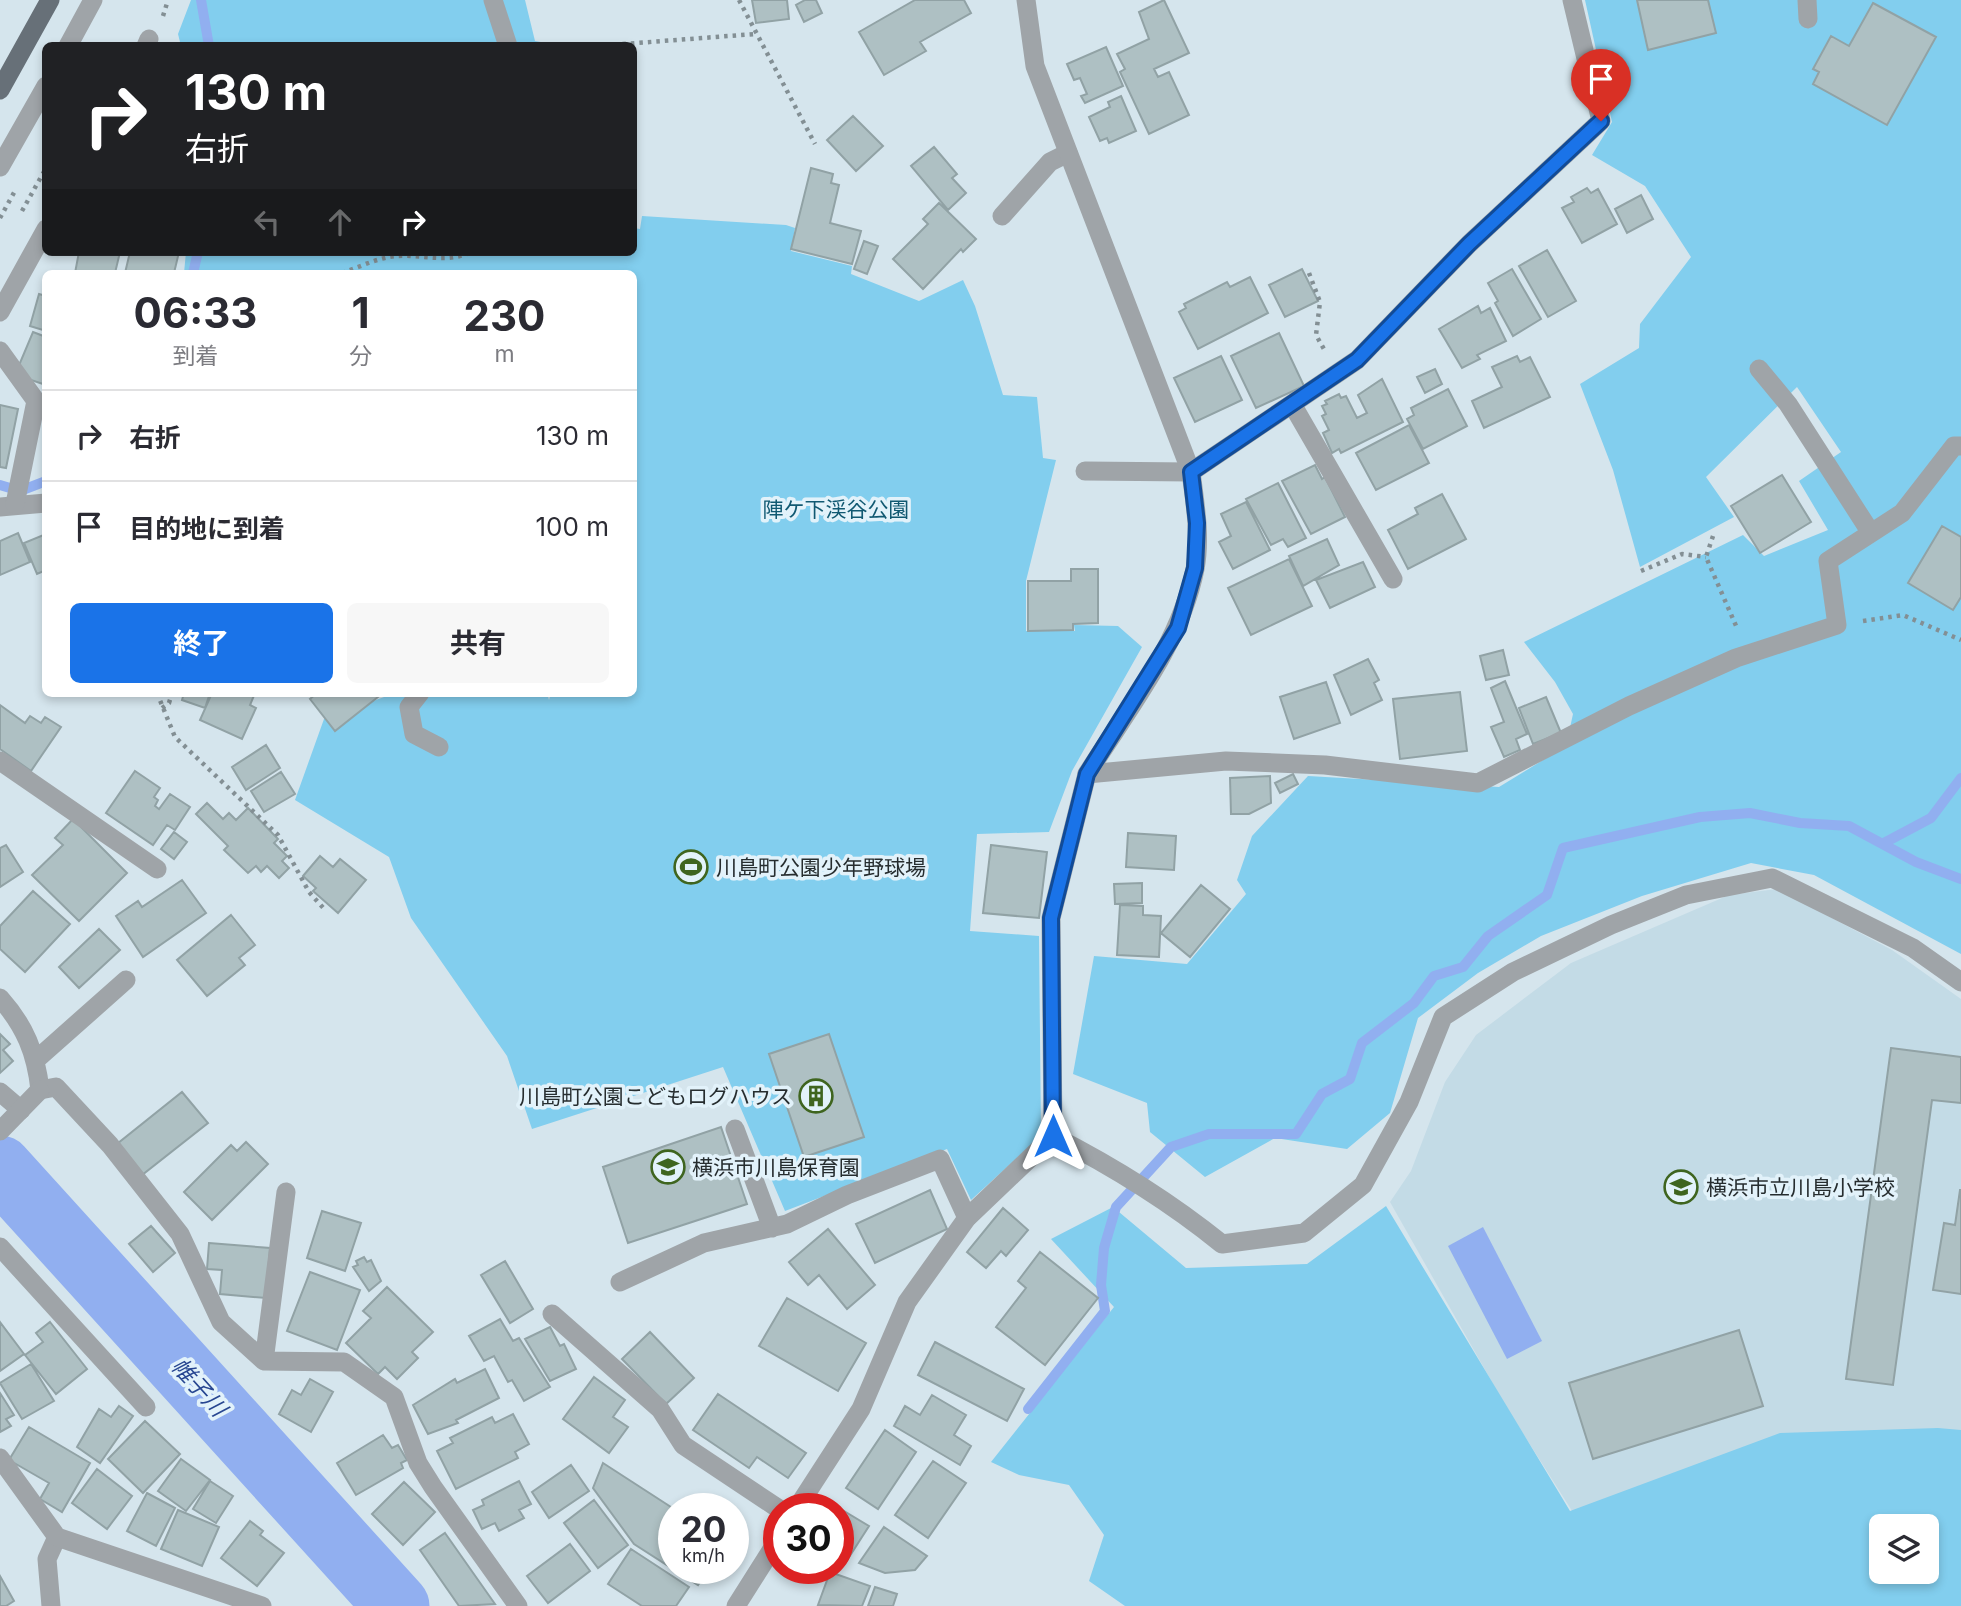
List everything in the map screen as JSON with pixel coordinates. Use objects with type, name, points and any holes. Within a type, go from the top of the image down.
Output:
[{"type":"main road","points":[[0,90],[50,0]]},
{"type":"street","points":[[70,42],[93,0]]},
{"type":"street","points":[[493,0],[507,42]]},
{"type":"street","points":[[807,1493],[861,1409],[907,1302],[967,1219],[1053,1136],[1051,918],[1087,774],[1178,628],[1195,568],[1197,523],[1191,472],[1035,66],[1026,0]]},
{"type":"street","points":[[1085,471],[1191,472],[1357,360],[1469,244],[1601,121],[1572,0]]},
{"type":"street","points":[[0,167],[42,93]]},
{"type":"street","points":[[1002,216],[1050,162],[1068,153]]},
{"type":"street","points":[[0,313],[42,236]]},
{"type":"street","points":[[0,351],[36,401],[13,497],[42,502]]},
{"type":"street","points":[[1759,369],[1788,404],[1871,533]]},
{"type":"street","points":[[1292,404],[1393,579]]},
{"type":"street","points":[[1087,774],[1226,761],[1325,765],[1478,783],[1629,706],[1736,658],[1837,625],[1828,561],[1902,513],[1954,446],[1961,446]]},
{"type":"street","points":[[417,697],[409,707],[414,734],[439,747]]},
{"type":"street","points":[[0,761],[157,869]]},
{"type":"street","points":[[1053,1136],[1092,1156],[1188,1217],[1222,1244],[1304,1233],[1363,1185],[1409,1102],[1443,1017],[1513,972],[1611,925],[1686,895],[1772,878],[1913,948],[1961,982]]},
{"type":"street","points":[[37,1059],[126,980]]},
{"type":"street","points":[[0,998],[24,1027],[37,1059],[40,1090]]},
{"type":"street","points":[[0,1132],[40,1090],[56,1087],[110,1145],[180,1234],[221,1322],[264,1361],[344,1362],[394,1397],[418,1463],[518,1606]]},
{"type":"street","points":[[0,1092],[17,1113]]},
{"type":"street","points":[[735,1129],[772,1228]]},
{"type":"street","points":[[620,1282],[704,1243],[787,1224],[848,1195],[940,1159],[967,1219]]},
{"type":"street","points":[[264,1361],[286,1192]]},
{"type":"street","points":[[0,1247],[146,1407]]},
{"type":"street","points":[[552,1314],[660,1409],[683,1445],[763,1498]]},
{"type":"street","points":[[0,1458],[57,1536],[262,1606]]},
{"type":"street","points":[[51,1606],[47,1559],[57,1536]]},
{"type":"street","points":[[736,1606],[763,1563]]},
{"type":"path","points":[[739,0],[815,144]]},
{"type":"path","points":[[637,43],[755,34]]},
{"type":"path","points":[[351,270],[391,257],[464,256]]},
{"type":"path","points":[[1309,273],[1320,302],[1316,335],[1338,372]]},
{"type":"path","points":[[1713,536],[1706,557],[1738,629],[1736,658]]},
{"type":"path","points":[[1641,572],[1682,554],[1706,557]]},
{"type":"path","points":[[1837,625],[1903,615],[1961,640]]},
{"type":"path","points":[[158,697],[175,737],[278,835],[309,892],[326,911]]},
{"type":"path","points":[[162,708],[169,703],[171,697]]},
{"type":"shaded area","name":"横浜市立川島小学校","points":[[1777,889],[1892,950],[1961,999],[1961,1444],[1574,1514],[1505,1405],[1390,1202],[1411,1171],[1445,1082],[1476,1035],[1571,963],[1729,895]]},
{"type":"shaded area","points":[[1483,1227],[1542,1341],[1507,1359],[1448,1246]]},
{"type":"green space","points":[[191,0],[525,0],[535,41],[541,42],[180,42],[178,34]]},
{"type":"green space","points":[[1585,0],[1961,0],[1961,954],[1814,875],[1751,863],[1642,896],[1541,936],[1478,973],[1418,1018],[1390,1113],[1347,1149],[1275,1138],[1205,1177],[1150,1132],[1147,1103],[1073,1074],[1094,956],[1187,964],[1246,894],[1237,880],[1252,836],[1308,776],[1499,787],[1566,746],[1573,714],[1555,682],[1524,642],[1743,535],[1764,556],[1828,530],[1799,481],[1841,452],[1797,387],[1706,477],[1734,517],[1640,567],[1613,470],[1580,384],[1639,348],[1640,324],[1691,257],[1645,186],[1592,155],[1612,122]]},
{"type":"green space","name":"陣ケ下渓谷公園","points":[[642,216],[786,225],[795,228],[791,251],[852,266],[851,274],[919,301],[963,280],[975,306],[1003,395],[1037,397],[1043,458],[1056,460],[1026,581],[1026,631],[1075,631],[1074,625],[1118,626],[1142,647],[1072,771],[1049,832],[977,834],[970,931],[1039,936],[1041,1136],[971,1200],[947,1149],[785,1211],[723,1067],[532,1129],[507,1056],[411,918],[389,857],[295,800],[324,719],[384,697],[548,697],[549,700],[550,697],[637,697],[637,270],[184,270],[186,256],[637,256],[637,228],[640,229]]},
{"type":"green space","points":[[1386,1206],[1570,1511],[1780,1433],[1938,1428],[1961,1430],[1961,1606],[1125,1606],[1089,1581],[1104,1535],[1069,1485],[1019,1475],[991,1462],[1114,1307],[1051,1239],[1113,1207],[1186,1268],[1307,1264]]},
{"type":"building","points":[[752,0],[787,0],[789,19],[756,23]]},
{"type":"building","points":[[805,0],[816,0],[822,13],[804,22],[796,5]]},
{"type":"building","points":[[915,0],[964,0],[971,13],[920,42],[926,51],[884,75],[859,32]]},
{"type":"building","points":[[1164,0],[1189,53],[1154,69],[1158,77],[1169,72],[1189,115],[1149,134],[1120,72],[1125,69],[1117,54],[1149,39],[1139,12]]},
{"type":"building","points":[[1637,0],[1708,0],[1716,33],[1648,50]]},
{"type":"building","points":[[1873,3],[1936,37],[1887,125],[1813,84],[1819,72],[1813,69],[1831,36],[1849,46]]},
{"type":"building","points":[[1106,47],[1123,86],[1085,103],[1081,96],[1087,94],[1080,78],[1074,80],[1067,64]]},
{"type":"building","points":[[1121,96],[1136,131],[1109,143],[1107,138],[1100,141],[1089,117],[1110,107],[1108,102]]},
{"type":"building","points":[[853,116],[883,146],[856,171],[827,140]]},
{"type":"building","points":[[934,147],[957,174],[952,178],[966,193],[948,210],[911,166]]},
{"type":"building","points":[[811,168],[833,174],[831,183],[839,185],[830,223],[861,231],[852,264],[791,249]]},
{"type":"building","points":[[1587,188],[1591,193],[1598,189],[1617,224],[1582,243],[1562,208],[1574,202],[1571,197]]},
{"type":"building","points":[[1641,195],[1653,219],[1627,233],[1615,209]]},
{"type":"building","points":[[939,203],[976,239],[963,252],[961,249],[923,289],[893,259],[928,224],[923,219]]},
{"type":"building","points":[[864,241],[878,246],[867,274],[854,269]]},
{"type":"building","points":[[1547,250],[1576,301],[1548,317],[1519,266]]},
{"type":"building","points":[[78,256],[119,256],[116,270],[76,270]]},
{"type":"building","points":[[129,256],[178,256],[175,270],[126,270]]},
{"type":"building","points":[[1302,269],[1318,301],[1285,317],[1269,285]]},
{"type":"building","points":[[1512,269],[1541,319],[1513,336],[1495,303],[1498,301],[1488,283]]},
{"type":"building","points":[[1250,277],[1268,313],[1198,349],[1179,312],[1186,308],[1184,304],[1227,282],[1230,287]]},
{"type":"building","points":[[39,294],[42,295],[42,330],[30,326]]},
{"type":"building","points":[[1478,306],[1481,313],[1490,308],[1506,341],[1477,355],[1480,359],[1462,368],[1439,329]]},
{"type":"building","points":[[33,332],[42,335],[42,384],[25,378],[17,370]]},
{"type":"building","points":[[1279,333],[1304,386],[1256,408],[1231,356]]},
{"type":"building","points":[[1221,356],[1242,400],[1195,422],[1174,378]]},
{"type":"building","points":[[1517,356],[1520,362],[1530,357],[1550,397],[1484,428],[1472,401],[1502,387],[1492,367]]},
{"type":"building","points":[[1435,369],[1442,384],[1425,393],[1417,377]]},
{"type":"building","points":[[1382,379],[1403,422],[1341,453],[1339,449],[1332,453],[1323,433],[1329,430],[1322,416],[1326,414],[1322,406],[1327,404],[1325,401],[1339,394],[1341,398],[1346,396],[1357,418],[1367,413],[1358,395]]},
{"type":"building","points":[[1448,389],[1467,426],[1423,449],[1407,419],[1414,415],[1411,408]]},
{"type":"building","points":[[0,405],[18,409],[6,468],[0,467]]},
{"type":"building","points":[[1409,425],[1429,463],[1376,490],[1356,453]]},
{"type":"building","points":[[1315,465],[1322,479],[1325,477],[1345,517],[1311,534],[1282,481]]},
{"type":"building","points":[[1782,475],[1811,522],[1760,553],[1731,506]]},
{"type":"building","points":[[1278,483],[1306,538],[1288,547],[1283,539],[1271,545],[1246,499]]},
{"type":"building","points":[[1442,494],[1466,539],[1408,569],[1388,530],[1418,514],[1415,508]]},
{"type":"building","points":[[1246,502],[1270,550],[1233,569],[1219,542],[1231,536],[1221,514]]},
{"type":"building","points":[[1942,526],[1961,537],[1961,597],[1953,610],[1908,583]]},
{"type":"building","points":[[18,533],[30,562],[0,575],[0,541]]},
{"type":"building","points":[[42,536],[42,572],[37,574],[24,543]]},
{"type":"building","points":[[1327,539],[1339,565],[1303,586],[1289,556]]},
{"type":"building","points":[[1289,559],[1312,606],[1251,635],[1228,588]]},
{"type":"building","points":[[1363,562],[1375,587],[1330,608],[1316,580]]},
{"type":"building","points":[[1071,569],[1098,569],[1098,623],[1073,624],[1073,630],[1028,631],[1028,581],[1071,581]]},
{"type":"building","points":[[1503,650],[1509,675],[1486,680],[1480,656]]},
{"type":"building","points":[[1368,659],[1379,680],[1374,683],[1382,700],[1351,715],[1334,675]]},
{"type":"building","points":[[1505,681],[1527,734],[1516,739],[1520,750],[1504,757],[1491,727],[1504,722],[1491,688]]},
{"type":"building","points":[[1326,682],[1340,723],[1294,739],[1280,697]]},
{"type":"building","points":[[1460,692],[1467,751],[1400,759],[1393,699]]},
{"type":"building","points":[[183,697],[209,697],[205,708],[182,700]]},
{"type":"building","points":[[210,697],[253,697],[250,705],[256,708],[242,739],[200,720]]},
{"type":"building","points":[[312,697],[378,697],[335,731],[310,699]]},
{"type":"building","points":[[1546,697],[1561,733],[1533,744],[1519,708]]},
{"type":"building","points":[[0,705],[25,723],[30,716],[41,723],[45,717],[61,727],[31,771],[0,749]]},
{"type":"building","points":[[266,745],[280,768],[246,790],[232,767]]},
{"type":"building","points":[[135,771],[160,788],[154,797],[158,800],[155,806],[159,809],[170,794],[190,807],[175,830],[167,825],[153,845],[106,813]]},
{"type":"building","points":[[281,772],[295,794],[264,812],[251,791]]},
{"type":"building","points":[[1293,774],[1298,784],[1280,793],[1275,783]]},
{"type":"building","points":[[1270,776],[1271,803],[1249,814],[1231,814],[1230,778]]},
{"type":"building","points":[[207,803],[223,819],[229,813],[236,820],[248,808],[278,839],[274,843],[287,856],[282,861],[289,868],[279,878],[267,866],[261,872],[256,866],[248,873],[224,850],[228,846],[196,814]]},
{"type":"building","points":[[73,819],[127,873],[79,921],[32,875],[63,845],[55,838]]},
{"type":"building","points":[[174,832],[187,842],[174,859],[161,849]]},
{"type":"building","points":[[1128,833],[1176,836],[1174,870],[1126,867]]},
{"type":"building","points":[[6,845],[23,872],[0,887],[0,848]]},
{"type":"building","points":[[991,845],[1047,852],[1039,918],[983,913]]},
{"type":"building","points":[[320,856],[333,867],[340,859],[366,880],[338,913],[313,891],[316,888],[303,876]]},
{"type":"building","points":[[182,880],[206,913],[143,957],[116,916],[138,901],[142,907]]},
{"type":"building","points":[[1142,883],[1142,903],[1115,904],[1114,884]]},
{"type":"building","points":[[1201,885],[1230,909],[1190,957],[1161,933]]},
{"type":"building","points":[[33,891],[70,924],[25,972],[0,949],[0,926]]},
{"type":"building","points":[[1120,905],[1143,906],[1143,915],[1161,916],[1159,957],[1117,955]]},
{"type":"building","points":[[231,915],[255,945],[239,958],[245,965],[207,996],[177,960]]},
{"type":"building","points":[[99,929],[120,950],[79,988],[59,967]]},
{"type":"building","points":[[0,1034],[10,1044],[3,1050],[13,1061],[0,1073]]},
{"type":"building","name":"川島町公園こどもログハウス","points":[[829,1034],[864,1137],[804,1157],[769,1054]]},
{"type":"building","points":[[1891,1048],[1961,1057],[1961,1103],[1932,1100],[1893,1385],[1846,1379]]},
{"type":"building","points":[[182,1092],[208,1123],[142,1175],[117,1144]]},
{"type":"building","points":[[721,1127],[747,1204],[628,1243],[603,1167]]},
{"type":"building","points":[[246,1142],[268,1164],[212,1220],[184,1192],[231,1145],[237,1151]]},
{"type":"building","points":[[930,1190],[947,1229],[875,1263],[856,1224]]},
{"type":"building","points":[[1960,1190],[1961,1294],[1933,1290],[1944,1223],[1955,1225]]},
{"type":"building","points":[[1003,1208],[1028,1230],[1006,1256],[1001,1251],[986,1268],[967,1252]]},
{"type":"building","points":[[322,1211],[361,1223],[345,1271],[307,1258]]},
{"type":"building","points":[[151,1226],[175,1253],[153,1272],[129,1244]]},
{"type":"building","points":[[828,1229],[875,1285],[847,1309],[819,1275],[808,1285],[789,1262]]},
{"type":"building","points":[[209,1243],[270,1248],[266,1298],[220,1294],[222,1270],[207,1269]]},
{"type":"building","points":[[1040,1252],[1098,1298],[1045,1365],[996,1327],[1026,1288],[1018,1281]]},
{"type":"building","points":[[364,1257],[367,1262],[371,1260],[381,1281],[369,1291],[353,1267],[358,1265],[356,1261]]},
{"type":"building","points":[[505,1261],[533,1309],[510,1323],[481,1275]]},
{"type":"building","points":[[310,1272],[360,1290],[337,1350],[287,1331]]},
{"type":"building","points":[[387,1287],[433,1332],[412,1352],[418,1358],[397,1379],[385,1367],[378,1374],[346,1343],[371,1318],[363,1311]]},
{"type":"building","points":[[787,1298],[866,1343],[838,1391],[759,1346]]},
{"type":"building","points":[[500,1319],[513,1341],[519,1338],[550,1387],[524,1401],[512,1380],[508,1382],[494,1356],[484,1361],[469,1336]]},
{"type":"building","points":[[0,1322],[24,1354],[0,1371]]},
{"type":"building","points":[[50,1322],[87,1369],[56,1394],[25,1355],[43,1342],[36,1333]]},
{"type":"building","points":[[550,1327],[560,1346],[564,1344],[576,1369],[550,1381],[525,1339]]},
{"type":"building","points":[[1739,1330],[1763,1406],[1593,1459],[1569,1383]]},
{"type":"building","points":[[650,1332],[694,1378],[666,1404],[622,1359]]},
{"type":"building","points":[[935,1342],[1024,1389],[1007,1421],[918,1375]]},
{"type":"building","points":[[31,1364],[54,1401],[22,1419],[0,1383]]},
{"type":"building","points":[[485,1369],[499,1398],[456,1420],[458,1423],[428,1434],[413,1405],[455,1379],[457,1383]]},
{"type":"building","points":[[594,1377],[625,1400],[613,1417],[628,1427],[609,1453],[563,1419]]},
{"type":"building","points":[[310,1379],[333,1392],[311,1432],[279,1414],[292,1390],[301,1395]]},
{"type":"building","points":[[0,1393],[14,1415],[6,1419],[11,1426],[0,1432]]},
{"type":"building","points":[[718,1394],[806,1453],[788,1478],[757,1457],[749,1468],[693,1430]]},
{"type":"building","points":[[932,1395],[966,1415],[954,1435],[971,1446],[960,1465],[894,1426],[905,1406],[920,1415]]},
{"type":"building","points":[[119,1406],[133,1416],[100,1463],[77,1447],[99,1409],[111,1417]]},
{"type":"building","points":[[513,1414],[529,1444],[515,1452],[518,1458],[456,1489],[437,1451],[453,1443],[450,1438],[492,1417],[495,1423]]},
{"type":"building","points":[[145,1421],[180,1454],[143,1493],[108,1459]]},
{"type":"building","points":[[29,1427],[90,1463],[62,1512],[40,1499],[49,1483],[9,1460]]},
{"type":"building","points":[[885,1430],[916,1452],[878,1509],[846,1488]]},
{"type":"building","points":[[383,1435],[392,1448],[398,1445],[407,1460],[401,1463],[403,1468],[356,1495],[337,1463]]},
{"type":"building","points":[[181,1459],[210,1480],[186,1511],[158,1491]]},
{"type":"building","points":[[933,1461],[966,1483],[928,1538],[895,1515]]},
{"type":"building","points":[[603,1463],[658,1499],[658,1559],[634,1544],[593,1488]]},
{"type":"building","points":[[571,1465],[589,1491],[549,1518],[532,1492]]},
{"type":"building","points":[[97,1469],[132,1496],[107,1529],[72,1503]]},
{"type":"building","points":[[210,1481],[233,1496],[216,1523],[193,1509]]},
{"type":"building","points":[[519,1481],[531,1504],[519,1510],[524,1518],[499,1531],[495,1523],[482,1529],[473,1510],[484,1505],[482,1500]]},
{"type":"building","points":[[404,1482],[435,1512],[403,1545],[372,1514]]},
{"type":"building","points":[[147,1493],[175,1508],[156,1546],[127,1531]]},
{"type":"building","points":[[594,1500],[628,1545],[598,1568],[564,1523]]},
{"type":"building","points":[[178,1510],[219,1527],[202,1566],[161,1549]]},
{"type":"building","points":[[854,1517],[869,1526],[854,1549]]},
{"type":"building","points":[[250,1521],[263,1531],[260,1535],[284,1553],[257,1586],[221,1558]]},
{"type":"building","points":[[884,1527],[927,1556],[915,1570],[885,1573],[859,1563]]},
{"type":"building","points":[[445,1533],[495,1604],[459,1606],[420,1550]]},
{"type":"building","points":[[570,1544],[590,1571],[548,1603],[527,1576]]},
{"type":"building","points":[[631,1549],[658,1567],[658,1584],[684,1584],[689,1587],[676,1606],[642,1606],[608,1584]]},
{"type":"building","points":[[0,1576],[14,1601],[6,1606],[0,1606]]},
{"type":"building","points":[[854,1580],[870,1586],[862,1606],[818,1605],[826,1584],[854,1584]]},
{"type":"building","points":[[875,1587],[897,1594],[893,1606],[868,1606]]},
{"type":"waterway","points":[[201,0],[208,42]]},
{"type":"waterway","points":[[194,270],[197,256]]},
{"type":"waterway","points":[[0,485],[20,491],[42,483]]},
{"type":"waterway","points":[[1882,844],[1931,818],[1961,778]]},
{"type":"waterway","points":[[1028,1409],[1105,1311],[1101,1285],[1104,1248],[1116,1207],[1171,1147],[1209,1134],[1296,1134],[1322,1094],[1350,1079],[1362,1043],[1414,1003],[1434,976],[1463,967],[1488,936],[1547,895],[1563,848],[1700,817],[1750,813],[1800,823],[1849,826],[1916,862],[1961,879]]},
{"type":"waterway","name":"帷子川","points":[[0,1168],[397,1606]]},
{"type":"place","name":"川島町公園少年野球場","points":[[691,867]]},
{"type":"place","name":"川島町公園こどもログハウス","points":[[816,1096]]},
{"type":"place","name":"横浜市川島保育園","points":[[668,1167]]},
{"type":"place","name":"横浜市立川島小学校","points":[[1681,1187]]},
{"type":"route","points":[[1053,1136],[1051,918],[1087,774],[1178,628],[1195,568],[1197,523],[1191,472],[1357,360],[1469,244],[1601,121]]}]
